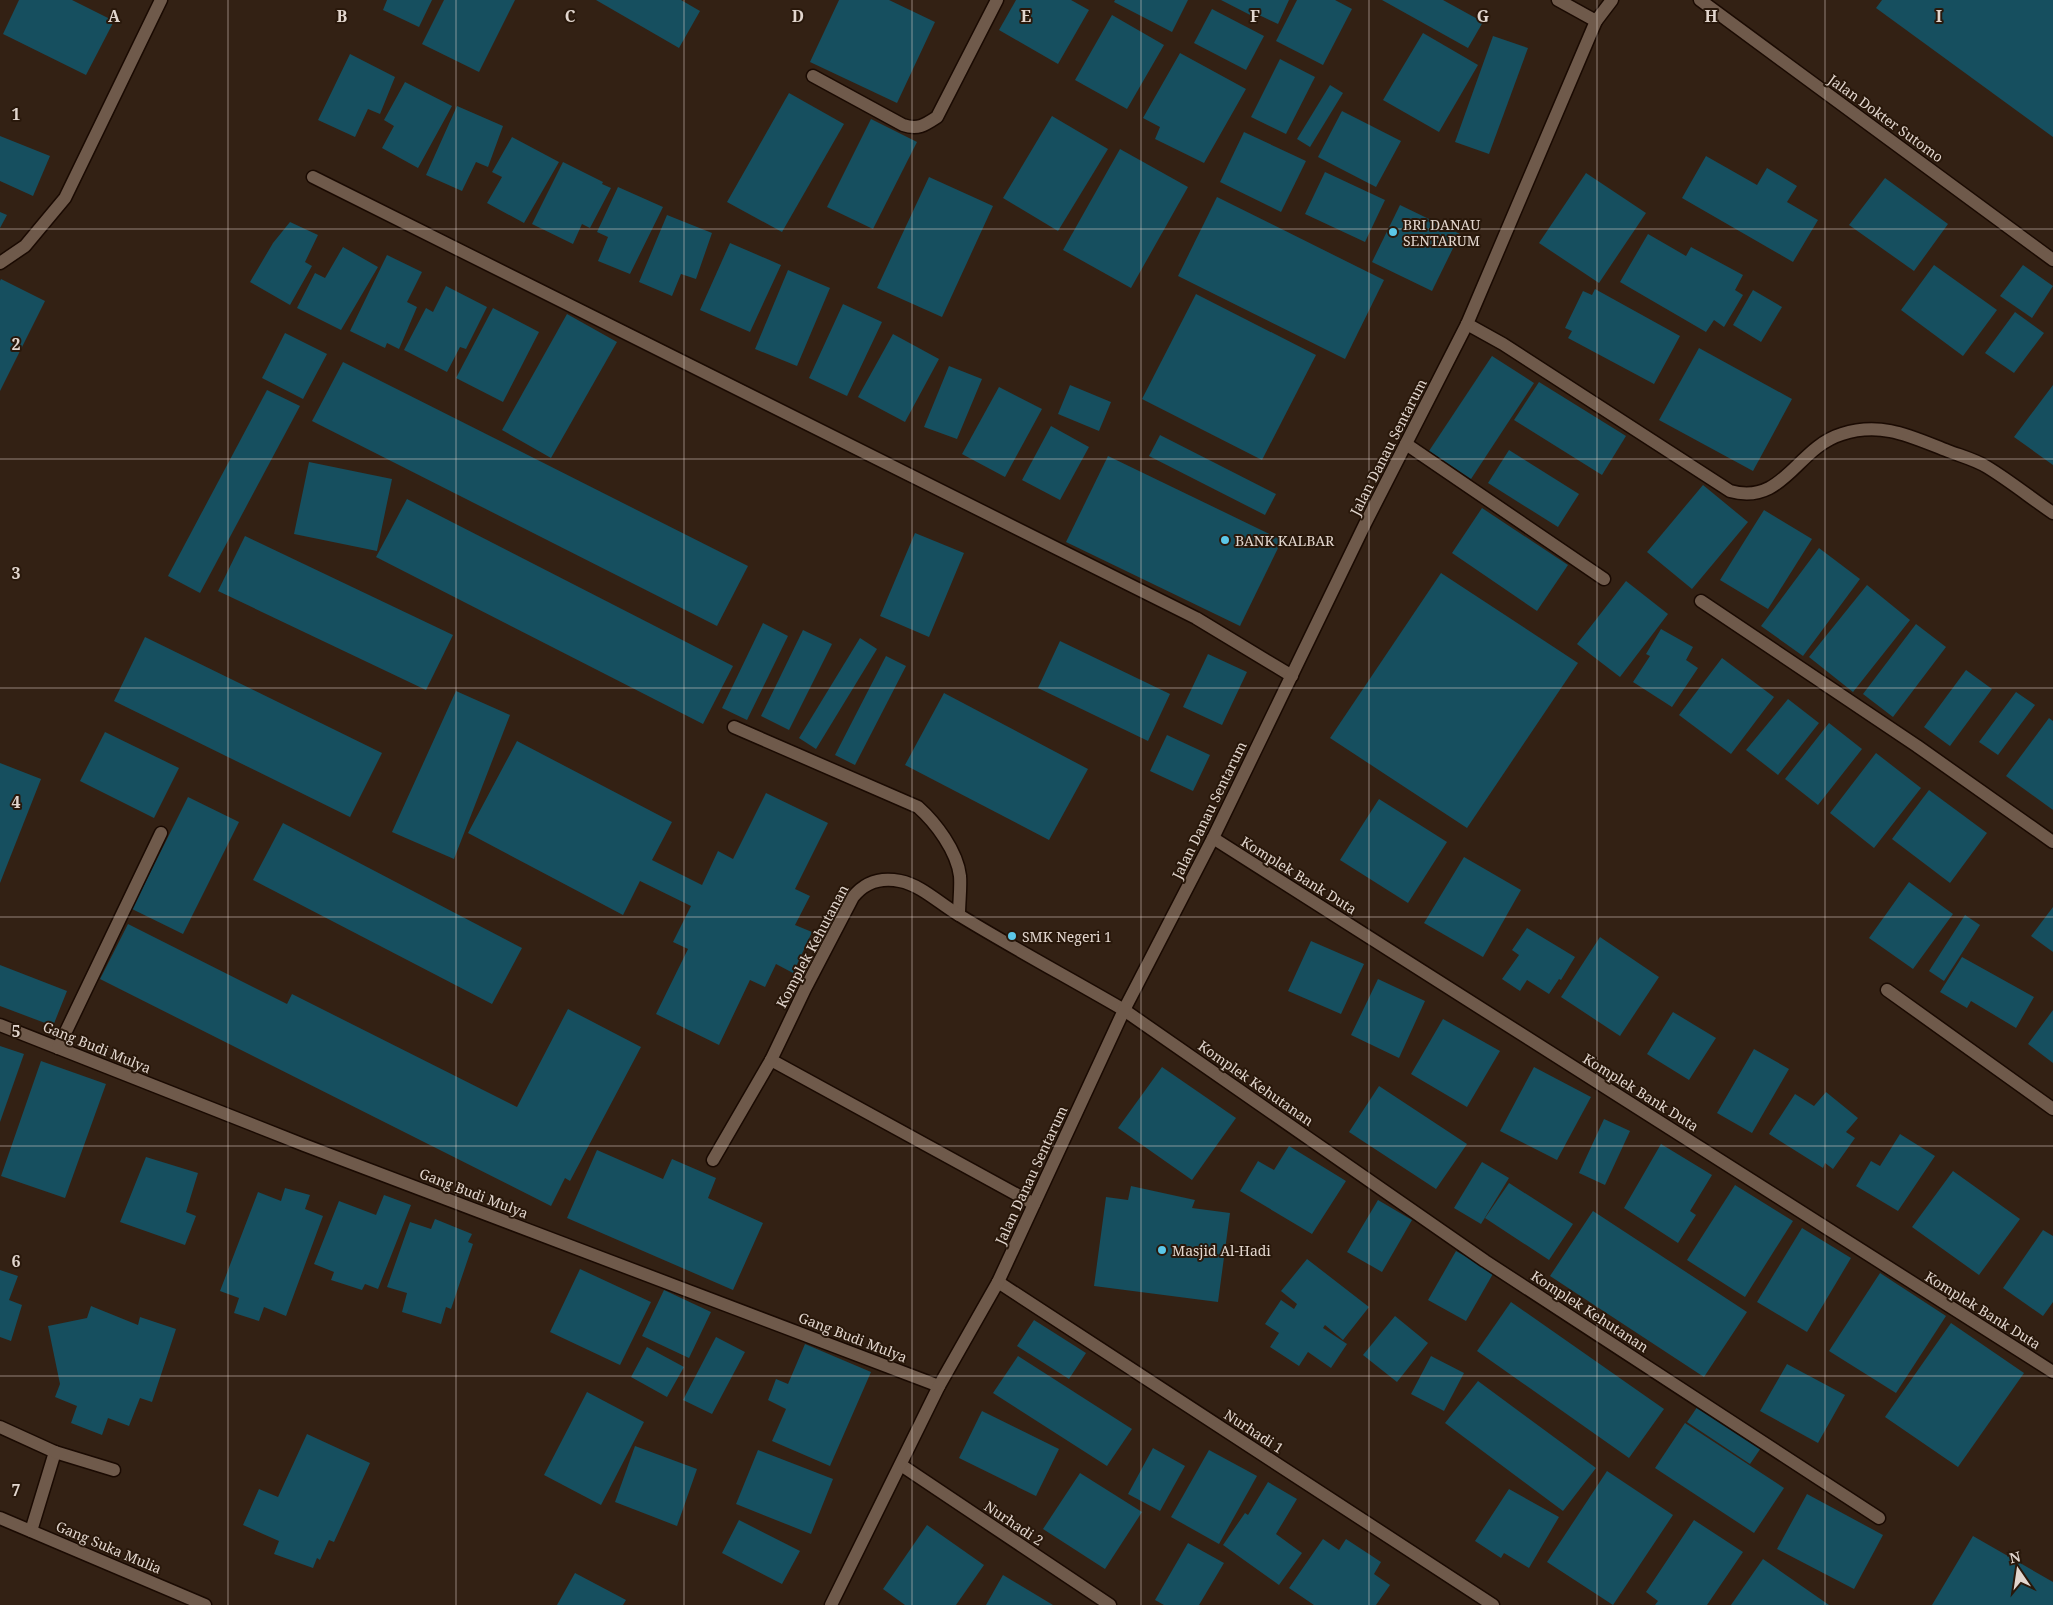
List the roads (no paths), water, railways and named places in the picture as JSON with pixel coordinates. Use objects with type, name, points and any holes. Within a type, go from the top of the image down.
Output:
[{"type":"street","points":[[0,262],[25,246],[66,198],[161,0]]},
{"type":"street","points":[[813,76],[903,125],[914,129],[924,126],[937,117],[997,0]]},
{"type":"street","points":[[1558,0],[1596,21]]},
{"type":"street","name":"Jalan Danau Sentarum","points":[[831,1605],[939,1386],[998,1282],[1124,1010],[1213,838],[1406,444],[1467,324],[1596,21],[1612,0]]},
{"type":"street","name":"Jalan Dokter Sutomo","points":[[1700,0],[2053,260]]},
{"type":"street","points":[[313,177],[1196,618],[1292,676]]},
{"type":"street","points":[[1467,324],[1503,344],[1730,491],[1746,496],[1764,492],[1780,482],[1821,443],[1842,434],[1873,429],[1899,432],[1986,466],[2053,513]]},
{"type":"street","points":[[1406,444],[1604,578]]},
{"type":"street","points":[[1701,601],[1917,746],[2053,842]]},
{"type":"street","points":[[734,727],[918,807],[931,819],[960,874],[959,915]]},
{"type":"street","points":[[58,1048],[161,833]]},
{"type":"street","name":"Komplek Bank Duta","points":[[1213,838],[2053,1372]]},
{"type":"street","name":"Komplek Kehutanan","points":[[713,1160],[771,1060],[805,989],[853,897],[861,886],[878,879],[900,881],[924,892],[959,915],[1124,1010],[1485,1261],[1879,1518]]},
{"type":"street","points":[[1887,990],[2053,1109]]},
{"type":"street","name":"Gang Budi Mulya","points":[[0,1025],[304,1145],[939,1386]]},
{"type":"street","points":[[771,1060],[1034,1204]]},
{"type":"street","name":"Nurhadi 1","points":[[998,1282],[1493,1605]]},
{"type":"street","points":[[0,1427],[55,1452],[114,1470]]},
{"type":"street","points":[[32,1531],[55,1452]]},
{"type":"street","name":"Nurhadi 2","points":[[901,1465],[1110,1605]]},
{"type":"street","name":"Gang Suka Mulia","points":[[0,1518],[206,1605]]},
{"type":"place","name":"BRI DANAU SENTARUM","points":[[1393,232]]},
{"type":"place","name":"BANK KALBAR","points":[[1225,540]]},
{"type":"place","name":"SMK Negeri 1","points":[[1012,936]]},
{"type":"place","name":"Masjid Al-Hadi","points":[[1162,1250]]}]
